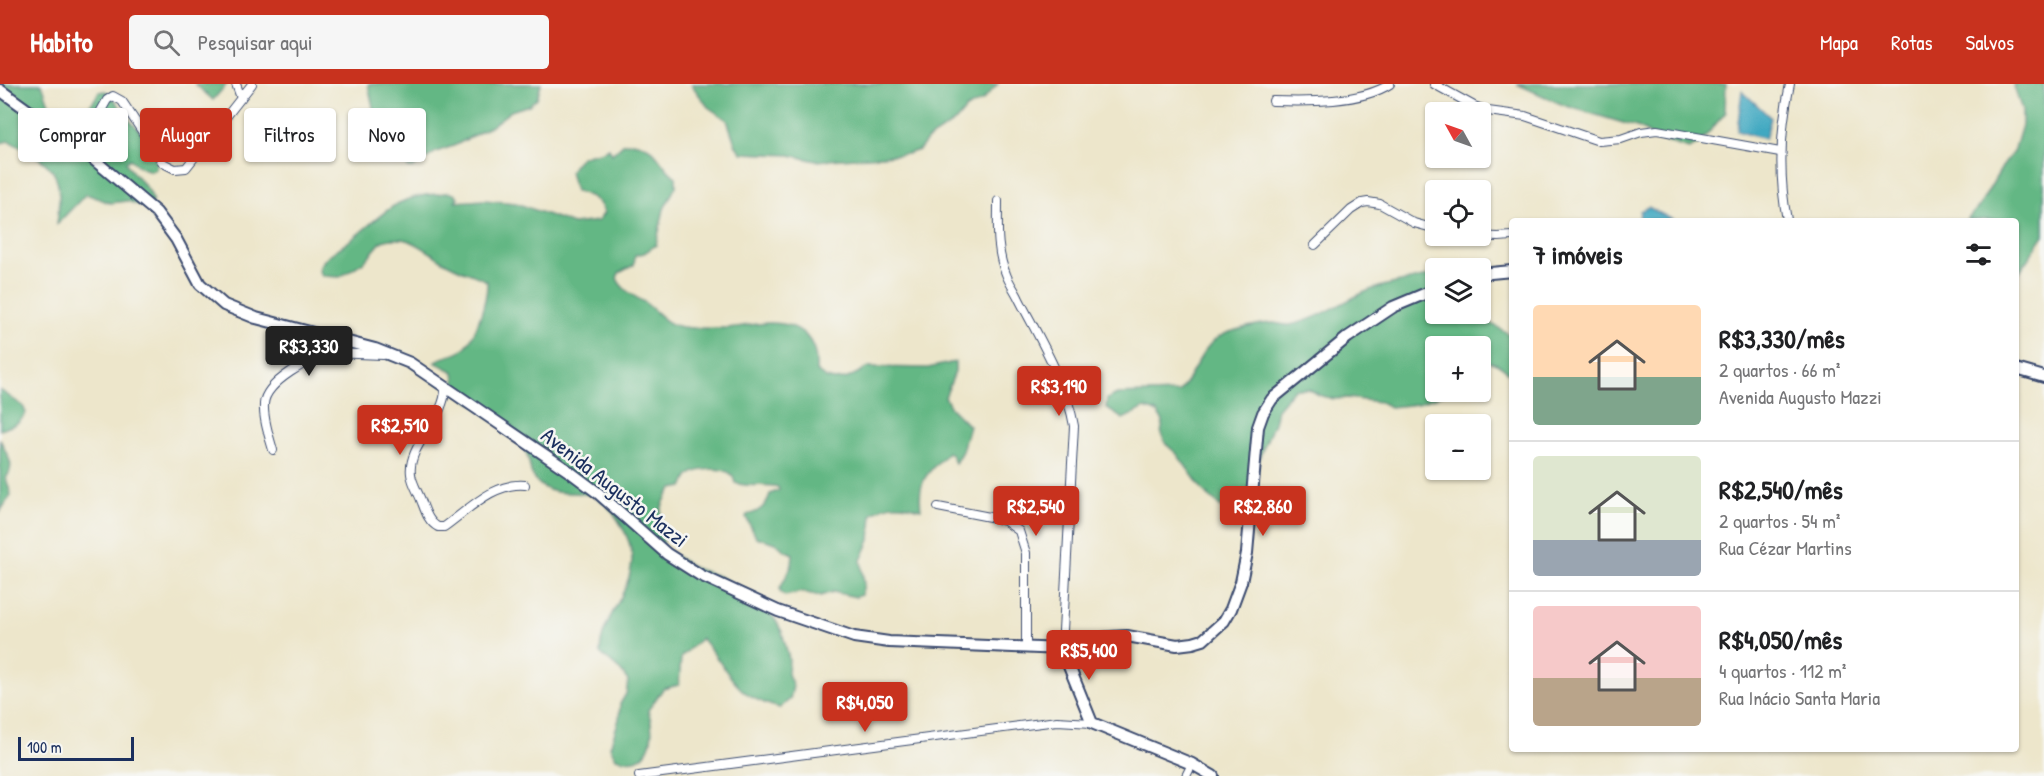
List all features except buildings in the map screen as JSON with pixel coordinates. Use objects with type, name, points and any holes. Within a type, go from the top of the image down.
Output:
[{"type":"street","points":[[236,84],[241,98]]},
{"type":"street","points":[[128,110],[163,163],[175,169],[186,168],[252,84]]},
{"type":"street","points":[[1273,102],[1349,98],[1390,84]]},
{"type":"street","points":[[1434,84],[1488,111],[1532,117],[1599,141],[1621,140],[1641,132],[1657,130],[1780,152]]},
{"type":"street","points":[[1787,218],[1780,152],[1790,84]]},
{"type":"street","name":"Avenida Augusto Mazzi","points":[[0,90],[25,108]]},
{"type":"street","points":[[102,108],[110,97],[116,96],[127,108]]},
{"type":"street","name":"Avenida Augusto Mazzi","points":[[97,162],[156,212],[176,239],[200,284],[224,305],[256,318],[350,342],[394,355],[410,363],[570,472],[684,565],[700,575],[778,611],[854,637],[889,642],[1062,649],[1093,639],[1110,637],[1127,636],[1177,645],[1193,644],[1203,640],[1214,631],[1231,609],[1242,582],[1247,553],[1258,427],[1263,413],[1272,399],[1372,319],[1425,294]]},
{"type":"street","points":[[998,201],[998,237],[1006,275],[1044,347],[1062,387],[1074,426],[1062,649],[1092,723]]},
{"type":"street","points":[[1315,245],[1351,210],[1362,203],[1380,204],[1414,223],[1425,226]]},
{"type":"street","points":[[1491,236],[1509,236]]},
{"type":"street","points":[[1491,273],[1509,271]]},
{"type":"street","points":[[273,450],[264,402],[272,387],[282,378],[309,362],[331,353],[394,355]]},
{"type":"street","points":[[2019,370],[2044,377]]},
{"type":"street","points":[[445,387],[443,402],[411,466],[412,478],[431,522],[438,527],[444,527],[477,502],[507,485],[525,485]]},
{"type":"street","points":[[938,507],[995,518],[1005,521],[1019,531],[1026,553],[1026,647]]},
{"type":"street","points":[[639,776],[1057,721],[1092,723],[1192,764],[1213,776]]},
{"type":"street","points":[[1186,776],[1192,764]]},
{"type":"green space","points":[[0,84],[42,84],[51,108],[18,108],[18,146],[9,141],[0,143]]},
{"type":"green space","points":[[195,84],[227,84],[213,100]]},
{"type":"green space","points":[[368,84],[541,84],[537,98],[529,105],[511,111],[491,126],[426,159],[426,108],[373,107]]},
{"type":"green space","points":[[691,84],[998,84],[982,101],[966,109],[956,121],[928,139],[919,150],[907,154],[816,161],[790,155],[742,153],[736,146],[727,120],[708,107]]},
{"type":"green space","points":[[1517,84],[1726,84],[1726,112],[1699,144],[1689,149],[1660,140],[1640,128],[1563,105]]},
{"type":"green space","points":[[2013,84],[2044,84],[2044,235],[2019,272],[2019,218],[1969,218],[1980,205],[2005,162],[2014,152],[2022,125],[2022,110]]},
{"type":"green space","points":[[105,91],[121,108],[87,108],[99,92]]},
{"type":"green space","points":[[128,118],[140,131],[140,162],[157,163],[155,169],[151,171],[140,167],[130,159],[128,160]]},
{"type":"green space","points":[[632,142],[648,147],[653,152],[676,177],[676,186],[664,209],[656,245],[644,253],[635,255],[634,265],[619,273],[617,278],[628,292],[676,326],[728,328],[770,323],[791,326],[806,335],[811,342],[816,360],[816,371],[834,380],[846,379],[869,367],[928,368],[955,362],[955,372],[945,397],[951,408],[969,426],[962,451],[955,463],[948,452],[926,477],[921,490],[921,509],[890,505],[872,514],[870,540],[861,560],[864,585],[861,595],[856,597],[833,592],[820,596],[802,592],[785,596],[780,592],[792,565],[793,554],[776,543],[756,537],[746,517],[762,508],[770,494],[779,490],[778,487],[735,483],[733,476],[728,472],[711,469],[694,473],[689,476],[683,487],[672,489],[661,511],[663,548],[694,568],[718,576],[752,593],[762,602],[782,632],[789,659],[788,674],[793,686],[790,699],[780,708],[751,697],[733,681],[701,638],[681,657],[679,685],[663,689],[648,710],[652,730],[651,740],[644,755],[628,760],[616,758],[610,747],[628,681],[621,671],[600,653],[605,628],[630,573],[631,552],[625,533],[614,514],[600,500],[586,494],[550,490],[537,482],[532,474],[526,453],[502,421],[493,411],[465,398],[456,390],[454,372],[435,362],[461,351],[466,346],[476,329],[483,308],[487,281],[448,264],[415,243],[400,239],[382,241],[365,261],[340,277],[323,276],[319,271],[327,257],[390,208],[410,198],[451,193],[458,197],[455,202],[484,200],[516,203],[573,224],[598,221],[604,213],[600,204],[593,198],[575,191],[570,171],[584,156],[609,148],[612,154],[623,144]]},
{"type":"green space","points":[[43,162],[126,162],[147,188],[152,207],[127,201],[110,203],[86,194],[57,224],[59,192],[57,181]]},
{"type":"green space","points":[[403,162],[422,162],[413,168],[409,168]]},
{"type":"green space","points":[[1425,276],[1425,324],[1491,324],[1507,333],[1509,335],[1509,374],[1491,363],[1491,336],[1425,336],[1425,401],[1390,407],[1380,402],[1347,398],[1334,399],[1319,395],[1309,389],[1294,389],[1277,409],[1274,423],[1260,456],[1247,511],[1236,517],[1205,493],[1177,454],[1167,445],[1161,434],[1163,421],[1156,412],[1145,408],[1123,419],[1106,408],[1107,399],[1117,394],[1179,392],[1207,348],[1224,334],[1272,323],[1288,325],[1300,323],[1356,296]]},
{"type":"green space","points":[[0,390],[23,406],[26,413],[18,422],[0,430]]},
{"type":"green space","points":[[0,439],[11,464],[6,478],[11,495],[0,512]]},
{"type":"water","points":[[1742,91],[1771,118],[1765,139],[1737,131]]},
{"type":"water","points":[[1648,207],[1670,218],[1639,218],[1640,211]]}]
